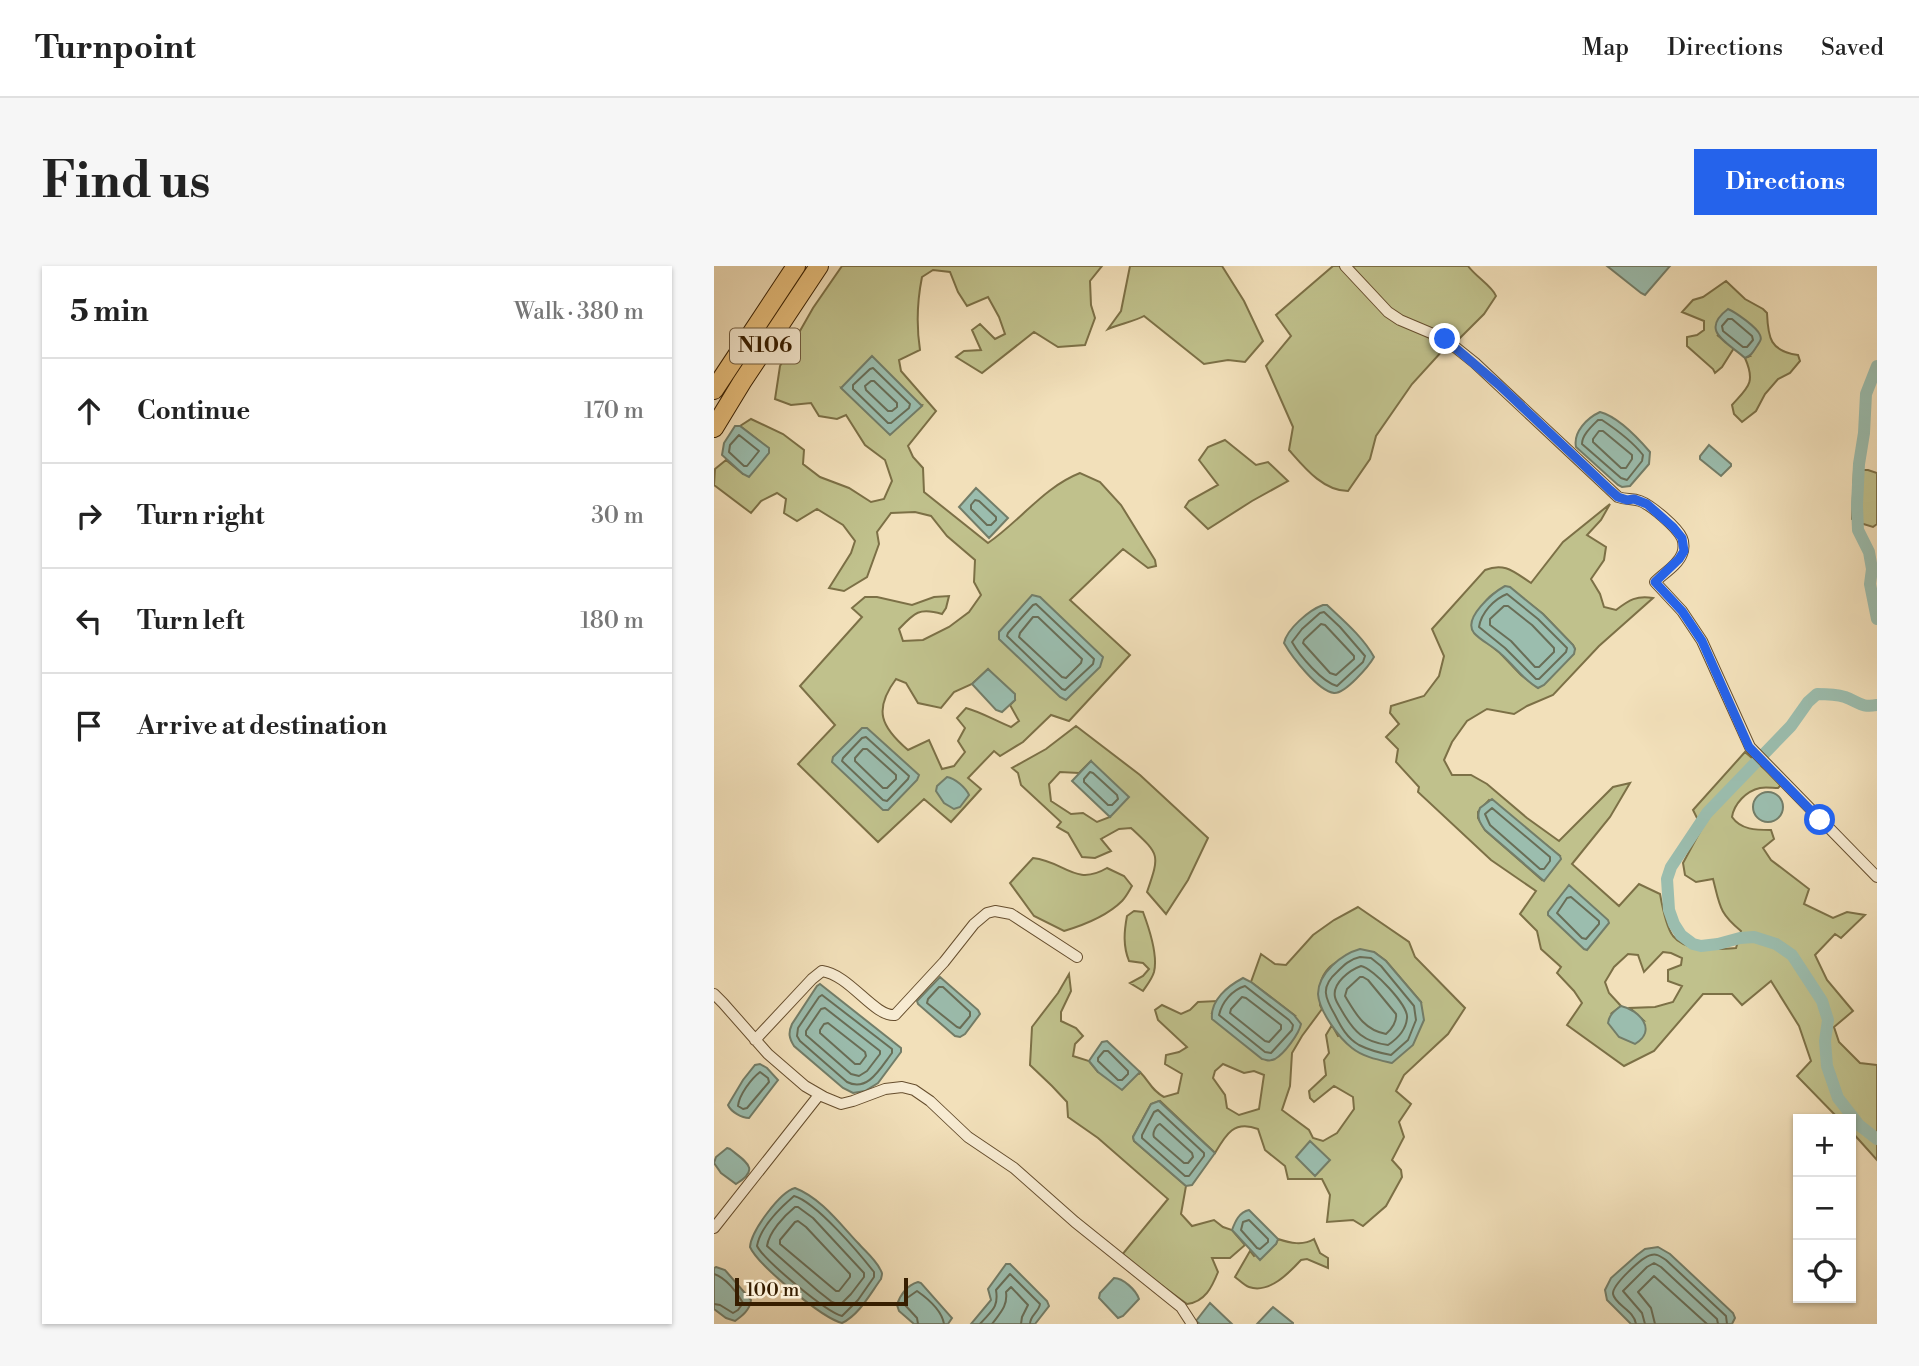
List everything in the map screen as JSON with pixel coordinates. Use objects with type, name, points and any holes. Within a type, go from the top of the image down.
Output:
[{"type":"highway","name":"N106","points":[[714,390],[796,266]]},
{"type":"highway","name":"N106","points":[[714,429],[819,266]]},
{"type":"street","points":[[1345,266],[1388,312],[1445,339],[1475,363],[1618,497],[1647,504],[1673,527],[1682,538],[1684,551],[1655,582],[1682,611],[1702,641],[1749,747],[1877,877]]},
{"type":"street","points":[[755,1040],[822,971],[836,974],[886,1015],[895,1015],[944,962],[974,924],[987,913],[995,911],[1010,914],[1077,957]]},
{"type":"street","points":[[714,994],[789,1073],[819,1095],[841,1104],[885,1088],[902,1087],[914,1090],[930,1101],[968,1138],[1014,1168],[1075,1222],[1181,1307],[1192,1324]]},
{"type":"street","points":[[714,1228],[819,1095]]},
{"type":"green space","points":[[842,266],[1102,266],[1090,281],[1091,305],[1095,318],[1085,345],[1058,347],[1034,332],[982,373],[956,357],[964,351],[981,350],[972,330],[980,324],[995,339],[1005,334],[988,297],[967,306],[950,272],[933,270],[922,277],[918,313],[920,350],[899,360],[901,371],[936,411],[908,446],[923,468],[924,492],[988,543],[1055,487],[1080,473],[1100,482],[1121,505],[1155,560],[1156,566],[1148,568],[1123,549],[1070,600],[1130,655],[1069,721],[1051,715],[1023,742],[1000,756],[994,751],[968,778],[981,789],[951,822],[924,799],[878,842],[798,764],[835,725],[800,686],[862,617],[852,608],[865,597],[912,605],[934,597],[949,596],[942,614],[922,611],[909,619],[899,629],[903,641],[923,640],[949,627],[969,612],[981,595],[974,582],[975,560],[947,536],[931,516],[915,512],[891,513],[877,532],[879,544],[867,577],[844,591],[829,588],[851,553],[855,541],[843,525],[817,509],[797,521],[784,513],[786,499],[777,493],[761,501],[751,513],[714,485],[715,469],[726,460],[743,474],[768,448],[740,426],[751,419],[783,434],[804,450],[803,464],[820,477],[849,488],[871,502],[884,499],[892,481],[885,460],[865,445],[846,415],[837,419],[819,416],[811,403],[791,405],[775,399],[780,366],[813,308]],"holes":[[[842,388],[922,405],[890,434]],[[988,669],[1015,700],[1010,705],[1019,721],[1011,727],[966,708],[957,718],[965,728],[958,741],[965,752],[954,766],[942,769],[929,740],[908,750],[886,726],[883,718],[884,700],[896,679],[906,683],[918,703],[941,708],[954,692],[972,684]]]},
{"type":"green space","points":[[1130,266],[1222,266],[1244,301],[1263,341],[1245,362],[1228,360],[1204,364],[1144,316],[1108,329],[1121,311]]},
{"type":"green space","points":[[1333,266],[1468,266],[1496,296],[1484,314],[1459,339],[1443,350],[1412,384],[1376,436],[1370,459],[1348,491],[1322,483],[1289,450],[1293,427],[1266,366],[1291,336],[1276,315]]},
{"type":"green space","points":[[1726,281],[1745,299],[1767,313],[1772,342],[1781,350],[1798,355],[1800,361],[1790,373],[1778,379],[1765,394],[1756,411],[1742,422],[1734,414],[1732,405],[1749,384],[1750,373],[1745,358],[1750,356],[1717,335],[1734,348],[1715,373],[1687,346],[1687,337],[1704,330],[1704,321],[1682,312],[1693,300],[1703,297]]},
{"type":"green space","points":[[1225,440],[1256,465],[1268,462],[1288,481],[1208,529],[1185,507],[1189,501],[1218,485],[1199,460],[1208,447]]},
{"type":"green space","points":[[1854,470],[1877,473],[1877,524],[1873,527],[1852,519]]},
{"type":"green space","points":[[1610,504],[1601,520],[1587,535],[1606,547],[1604,560],[1591,579],[1604,607],[1616,610],[1633,599],[1653,598],[1599,646],[1553,695],[1514,714],[1487,709],[1467,721],[1452,742],[1444,760],[1452,775],[1471,775],[1487,784],[1559,841],[1613,787],[1630,783],[1610,817],[1572,864],[1619,906],[1639,884],[1660,894],[1666,922],[1673,936],[1686,945],[1703,949],[1736,948],[1741,931],[1721,908],[1713,879],[1696,882],[1685,875],[1683,863],[1702,828],[1693,810],[1745,752],[1782,784],[1778,788],[1762,788],[1750,792],[1738,803],[1732,817],[1744,827],[1771,830],[1774,839],[1763,848],[1771,860],[1809,889],[1804,904],[1833,918],[1847,912],[1865,915],[1841,938],[1835,934],[1815,955],[1827,980],[1853,1011],[1834,1027],[1839,1042],[1860,1063],[1877,1065],[1877,1160],[1856,1137],[1856,1114],[1834,1114],[1797,1076],[1811,1061],[1799,1026],[1771,981],[1742,1005],[1732,994],[1703,994],[1654,1051],[1624,1066],[1567,1025],[1582,1003],[1557,973],[1561,967],[1541,949],[1537,931],[1520,914],[1536,891],[1491,860],[1418,792],[1419,787],[1396,762],[1398,749],[1386,737],[1399,724],[1390,713],[1391,706],[1424,696],[1439,676],[1444,656],[1432,629],[1485,570],[1504,568],[1531,583],[1563,542]],"holes":[[[1510,588],[1543,614],[1575,649],[1538,688],[1475,633],[1485,603],[1501,590]],[[1489,800],[1560,856],[1542,880],[1485,830],[1478,818],[1478,812]],[[1663,952],[1682,958],[1681,965],[1668,970],[1668,981],[1682,986],[1673,1002],[1655,1007],[1630,1008],[1643,1020],[1612,1013],[1621,1006],[1609,993],[1605,982],[1614,967],[1628,954],[1638,955],[1644,972]]]},
{"type":"green space","points":[[1076,726],[1140,775],[1208,838],[1188,880],[1166,914],[1147,892],[1155,856],[1148,844],[1131,828],[1119,829],[1101,839],[1111,851],[1095,858],[1082,857],[1068,833],[1057,827],[1061,822],[1021,785],[1018,773],[1012,768],[1046,749]],"holes":[[[1091,761],[1110,817],[1097,822],[1083,813],[1071,814],[1051,801],[1049,784],[1060,772],[1079,773]]]},
{"type":"green space","points":[[1033,858],[1078,874],[1096,873],[1107,868],[1124,876],[1132,886],[1116,906],[1102,916],[1064,931],[1034,916],[1010,883]]},
{"type":"green space","points":[[1358,907],[1409,942],[1415,957],[1465,1008],[1448,1034],[1404,1075],[1396,1091],[1411,1104],[1399,1122],[1404,1137],[1392,1160],[1401,1170],[1402,1177],[1386,1206],[1363,1226],[1353,1220],[1327,1222],[1330,1195],[1322,1179],[1288,1179],[1285,1166],[1265,1150],[1258,1129],[1243,1126],[1232,1130],[1215,1153],[1160,1101],[1151,1104],[1133,1137],[1134,1141],[1186,1186],[1181,1214],[1192,1226],[1214,1220],[1232,1230],[1245,1245],[1230,1258],[1212,1258],[1218,1272],[1213,1283],[1203,1297],[1187,1304],[1121,1256],[1168,1199],[1098,1138],[1068,1117],[1067,1102],[1030,1065],[1032,1027],[1069,974],[1071,991],[1061,1012],[1061,1021],[1076,1028],[1083,1036],[1075,1044],[1073,1056],[1089,1061],[1098,1072],[1140,1072],[1153,1089],[1164,1097],[1178,1093],[1182,1074],[1165,1064],[1166,1055],[1187,1047],[1158,1020],[1155,1010],[1162,1005],[1181,1014],[1198,1002],[1217,1001],[1212,1013],[1294,1015],[1251,982],[1261,954],[1275,964],[1286,965],[1313,935]],"holes":[[[1374,952],[1386,961],[1421,1002],[1338,1036],[1332,1025],[1326,1035],[1329,1053],[1324,1060],[1326,1075],[1309,1091],[1310,1098],[1314,1102],[1334,1086],[1353,1097],[1354,1109],[1337,1133],[1323,1141],[1313,1138],[1309,1130],[1282,1110],[1290,1086],[1292,1053],[1322,1009],[1321,982],[1324,974],[1343,959]],[[1223,1064],[1244,1073],[1254,1071],[1264,1075],[1259,1109],[1239,1115],[1227,1108],[1225,1095],[1213,1078],[1215,1071]]]},
{"type":"green space","points":[[1134,911],[1143,912],[1155,958],[1153,975],[1143,991],[1130,983],[1149,969],[1143,963],[1129,961],[1125,944],[1127,916]]},
{"type":"green space","points":[[1278,1239],[1301,1243],[1314,1239],[1320,1253],[1328,1258],[1328,1268],[1307,1259],[1301,1260],[1278,1281],[1264,1288],[1247,1286],[1235,1277],[1250,1251],[1254,1256],[1276,1244]]},
{"type":"water","points":[[1607,266],[1670,266],[1645,295]]},
{"type":"water","points":[[1728,309],[1750,324],[1760,335],[1754,350],[1745,358],[1724,341],[1716,330],[1720,317]]},
{"type":"water","points":[[872,356],[922,406],[890,435],[841,388]]},
{"type":"water","points":[[1600,412],[1621,423],[1650,452],[1649,464],[1630,486],[1618,485],[1576,447],[1582,426]]},
{"type":"water","points":[[735,426],[740,426],[769,448],[769,453],[749,477],[722,455],[724,443]]},
{"type":"water","points":[[1709,445],[1731,464],[1721,476],[1700,459]]},
{"type":"water","points":[[976,488],[1008,518],[989,538],[959,507]]},
{"type":"water","points":[[1505,586],[1510,587],[1543,614],[1575,649],[1574,654],[1538,688],[1498,651],[1477,636],[1471,627],[1472,620],[1481,606]]},
{"type":"water","points":[[1032,595],[1040,597],[1103,657],[1100,667],[1066,700],[999,639],[999,632]]},
{"type":"water","points":[[1327,605],[1353,629],[1374,657],[1350,684],[1334,693],[1313,680],[1284,643],[1299,621]]},
{"type":"water","points":[[988,669],[1015,694],[1015,700],[1002,712],[996,710],[972,684]]},
{"type":"water","points":[[862,728],[867,728],[919,775],[888,810],[883,810],[832,762],[833,757]]},
{"type":"water","points":[[1091,761],[1129,797],[1110,817],[1072,781]]},
{"type":"water","points":[[947,777],[960,784],[969,795],[960,807],[954,809],[944,803],[936,791],[937,786]]},
{"type":"water","points":[[1768,792],[1779,796],[1783,807],[1779,818],[1768,822],[1757,818],[1753,807],[1757,796]]},
{"type":"water","points":[[1492,799],[1560,856],[1561,859],[1544,881],[1485,830],[1479,811]]},
{"type":"water","points":[[1569,885],[1609,923],[1587,950],[1548,915]]},
{"type":"water","points":[[1360,949],[1374,952],[1386,961],[1421,1002],[1424,1020],[1413,1045],[1392,1063],[1366,1056],[1352,1048],[1330,1024],[1319,1001],[1319,986],[1327,972],[1346,955]]},
{"type":"water","points":[[940,977],[980,1014],[960,1037],[955,1036],[917,1001]]},
{"type":"water","points":[[1243,978],[1294,1015],[1301,1024],[1291,1043],[1273,1060],[1262,1059],[1212,1019],[1217,1000],[1226,989]]},
{"type":"water","points":[[820,984],[901,1048],[901,1052],[878,1083],[865,1091],[853,1093],[843,1088],[794,1046],[791,1040],[792,1024]]},
{"type":"water","points":[[1621,1006],[1634,1012],[1643,1021],[1645,1033],[1635,1044],[1619,1037],[1608,1023],[1612,1013]]},
{"type":"water","points":[[1107,1041],[1140,1072],[1122,1090],[1098,1072],[1089,1061],[1102,1042]]},
{"type":"water","points":[[760,1064],[778,1080],[749,1118],[743,1117],[728,1105],[743,1080],[755,1065]]},
{"type":"water","points":[[1159,1101],[1215,1153],[1192,1185],[1186,1186],[1134,1141],[1133,1137],[1151,1104]]},
{"type":"water","points":[[1310,1141],[1330,1160],[1315,1176],[1296,1157]]},
{"type":"water","points":[[727,1148],[741,1158],[749,1170],[744,1179],[736,1184],[721,1173],[714,1163],[716,1157]]},
{"type":"water","points":[[795,1188],[830,1212],[873,1258],[882,1272],[881,1279],[864,1304],[842,1323],[820,1312],[792,1290],[765,1266],[750,1247],[755,1232],[767,1213]]},
{"type":"water","points":[[1249,1210],[1278,1239],[1260,1260],[1232,1230],[1240,1215]]},
{"type":"water","points":[[1658,1247],[1670,1254],[1733,1313],[1735,1318],[1732,1324],[1631,1324],[1607,1300],[1605,1290],[1611,1278],[1645,1249]]},
{"type":"water","points":[[1006,1264],[1010,1264],[1049,1306],[1035,1324],[971,1324],[991,1300],[988,1289]]},
{"type":"water","points":[[716,1267],[725,1270],[751,1300],[747,1310],[735,1321],[714,1309]]},
{"type":"water","points":[[1114,1278],[1129,1285],[1139,1299],[1118,1318],[1099,1298],[1100,1293]]},
{"type":"water","points":[[918,1282],[952,1318],[948,1324],[914,1324],[899,1311],[897,1305],[902,1294],[910,1285]]},
{"type":"water","points":[[1210,1303],[1232,1324],[1200,1324],[1196,1321]]},
{"type":"water","points":[[1273,1307],[1293,1323],[1293,1324],[1257,1324]]},
{"type":"waterway","points":[[1877,366],[1866,394],[1857,505],[1858,530],[1869,552],[1872,569],[1870,584],[1877,619]]},
{"type":"waterway","points":[[1877,705],[1864,705],[1831,694],[1817,694],[1791,726],[1707,813],[1671,867],[1667,879],[1669,910],[1674,924],[1681,935],[1693,944],[1701,946],[1754,937],[1776,944],[1792,955],[1822,1001],[1828,1020],[1825,1041],[1827,1066],[1838,1098],[1859,1125],[1877,1139]]},
{"type":"route","points":[[1445,339],[1475,363],[1618,497],[1647,504],[1682,538],[1684,551],[1655,582],[1682,611],[1702,641],[1749,747],[1820,820]]}]
